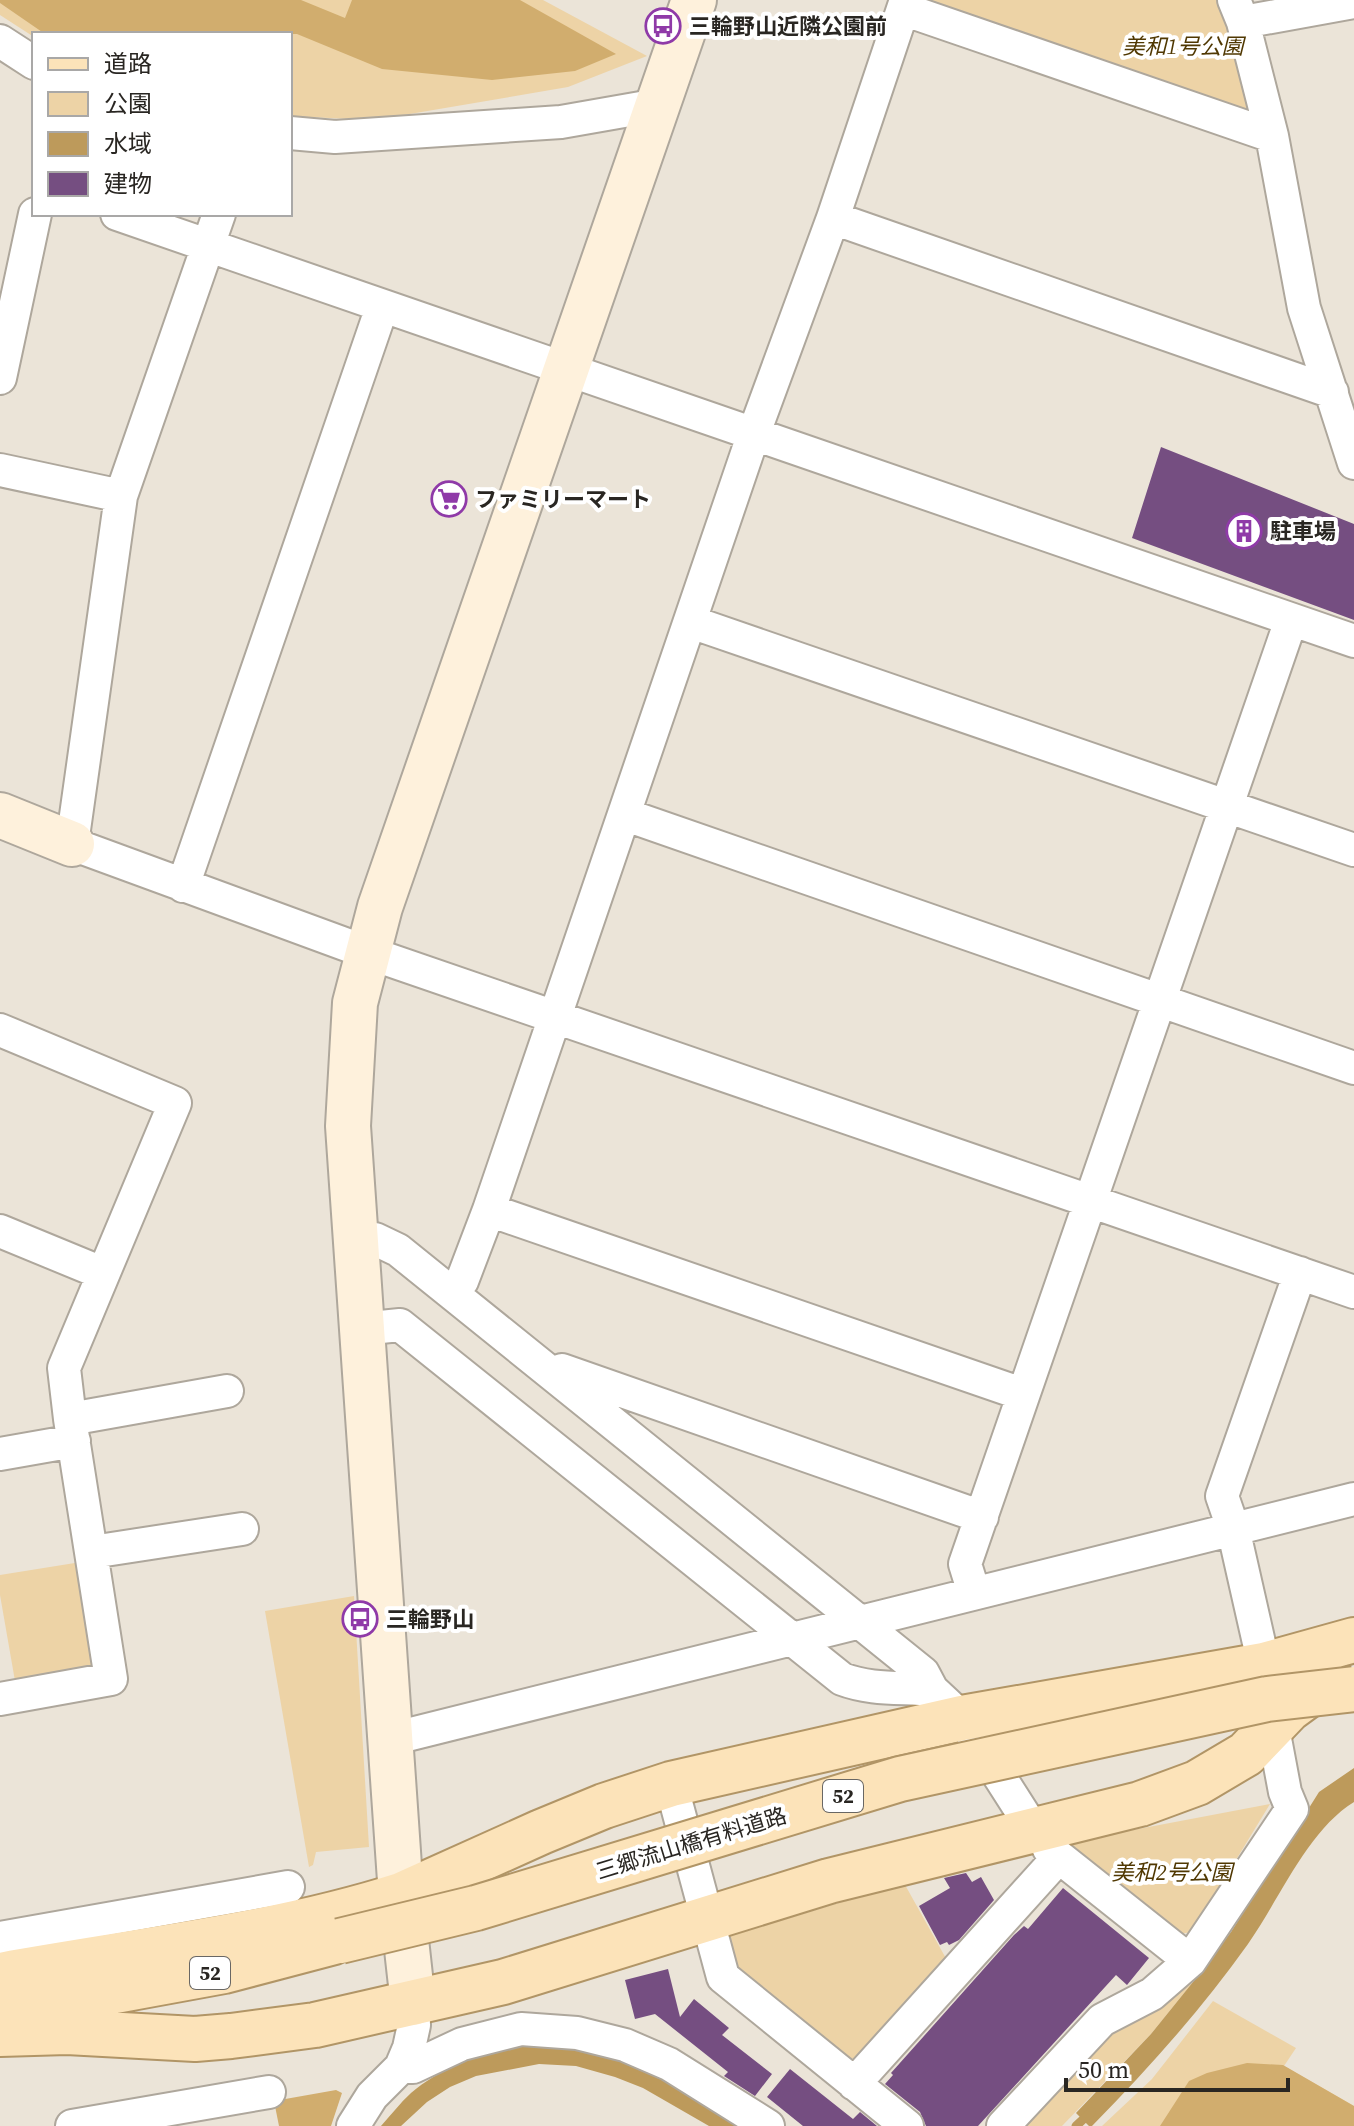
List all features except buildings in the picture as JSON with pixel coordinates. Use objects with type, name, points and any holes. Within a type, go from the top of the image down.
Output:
[{"type":"main road","points":[[0,1975],[367,1906],[401,1895],[604,1806],[947,1704],[1264,1665],[1354,1640]]},
{"type":"main road","points":[[0,2034],[67,2032],[195,2039],[315,2025],[503,1982],[829,1881],[1046,1843],[1197,1783],[1246,1754],[1289,1709],[1321,1685],[1354,1670]]},
{"type":"main road","name":"三郷流山橋有料道路","points":[[0,2012],[224,1971],[476,1908],[900,1779],[1252,1702],[1354,1689]]},
{"type":"main road","name":"三郷流山橋有料道路","points":[[0,2004],[77,1997]]},
{"type":"street","points":[[353,2126],[372,2096],[401,2067],[414,2025],[401,1895],[348,1126],[355,1003],[380,907],[694,0]]},
{"type":"street","points":[[1354,3],[1239,11],[1272,136],[1304,308],[1354,463]]},
{"type":"street","points":[[452,1292],[462,1281],[489,1210],[754,433],[833,218],[904,4],[1272,136]]},
{"type":"street","points":[[0,41],[32,62]]},
{"type":"street","points":[[292,133],[335,137],[561,122],[658,105]]},
{"type":"street","points":[[0,378],[35,216]]},
{"type":"street","points":[[123,216],[1354,641]]},
{"type":"street","points":[[72,844],[121,496],[218,216]]},
{"type":"street","points":[[833,218],[1332,392]]},
{"type":"street","points":[[183,886],[382,307]]},
{"type":"street","points":[[0,470],[121,496]]},
{"type":"street","points":[[974,1593],[965,1564],[1291,620]]},
{"type":"street","points":[[691,622],[1354,850]]},
{"type":"street","points":[[0,815],[369,953],[1354,1292]]},
{"type":"street","points":[[626,815],[1354,1068]]},
{"type":"street","points":[[0,1030],[175,1103],[64,1368],[111,1679],[0,1699]]},
{"type":"street","points":[[489,1210],[1022,1394]]},
{"type":"street","points":[[0,1231],[102,1273]]},
{"type":"street","points":[[355,1240],[375,1239],[398,1250],[923,1673],[1046,1843],[1190,1961]]},
{"type":"street","points":[[1264,1665],[1233,1528],[1222,1496],[1300,1273]]},
{"type":"street","points":[[361,1329],[400,1325],[842,1679],[860,1686],[947,1704]]},
{"type":"street","points":[[542,1363],[982,1517]]},
{"type":"street","points":[[0,1454],[72,1430],[227,1391]]},
{"type":"street","points":[[391,1739],[1354,1499]]},
{"type":"street","points":[[92,1552],[242,1529]]},
{"type":"street","points":[[1003,2126],[1102,2020],[1152,1994],[1190,1961],[1292,1809],[1285,1792],[1273,1728]]},
{"type":"street","points":[[671,1784],[723,1977],[907,2126]]},
{"type":"street","points":[[854,2084],[1046,1843]]},
{"type":"street","points":[[0,1938],[288,1887]]},
{"type":"street","points":[[401,2067],[413,2067],[462,2044],[521,2029],[577,2033],[625,2045],[669,2064],[768,2126]]},
{"type":"street","points":[[72,2126],[203,2115],[269,2092]]},
{"type":"green space","points":[[0,0],[543,0],[647,56],[568,87],[386,118],[292,116],[292,32],[32,32],[32,36],[0,15]]},
{"type":"green space","name":"美和1号公園","points":[[926,0],[1217,0],[1254,102],[1242,115],[929,8]]},
{"type":"green space","points":[[81,1562],[96,1658],[88,1670],[15,1681],[0,1595],[0,1575]]},
{"type":"green space","points":[[354,1596],[369,1847],[316,1852],[313,1865],[309,1867],[265,1611]]},
{"type":"green space","name":"美和2号公園","points":[[1270,1804],[1192,1932],[1172,1935],[1059,1844]]},
{"type":"green space","points":[[904,1883],[948,1962],[864,2058],[841,2059],[741,1978],[732,1961],[727,1937]]},
{"type":"green space","points":[[1193,1982],[1151,2034],[1062,2126],[1023,2126],[1111,2032],[1154,2012]]},
{"type":"green space","points":[[1213,2001],[1296,2048],[1284,2066],[1354,2106],[1354,2126],[1102,2126],[1152,2079]]},
{"type":"shaded area","points":[[0,0],[301,0],[345,18],[352,0],[520,0],[616,54],[575,71],[492,80],[382,69],[292,32],[42,32]]},
{"type":"shaded area","points":[[1247,2063],[1283,2065],[1354,2106],[1354,2126],[1160,2126],[1189,2081]]},
{"type":"shaded area","points":[[336,2090],[342,2093],[331,2126],[279,2126],[274,2101]]},
{"type":"water","points":[[1354,1768],[1354,1802],[1322,1830],[1308,1848],[1248,1944],[1193,2016],[1133,2083],[1089,2126],[1076,2113],[1151,2034],[1231,1932],[1319,1792]]},
{"type":"water","points":[[533,2042],[594,2048],[648,2067],[747,2126],[709,2126],[643,2088],[615,2077],[576,2066],[539,2064],[476,2076],[450,2087],[427,2102],[401,2126],[381,2126],[411,2093],[438,2074],[485,2054]]},
{"type":"waterway","points":[[1076,2126],[1091,2112]]},
{"type":"place","name":"三輪野山近隣公園前","points":[[663,26]]},
{"type":"place","name":"ファミリーマート","points":[[449,499]]},
{"type":"place","name":"駐車場","points":[[1244,531]]},
{"type":"place","name":"三輪野山","points":[[360,1619]]}]
